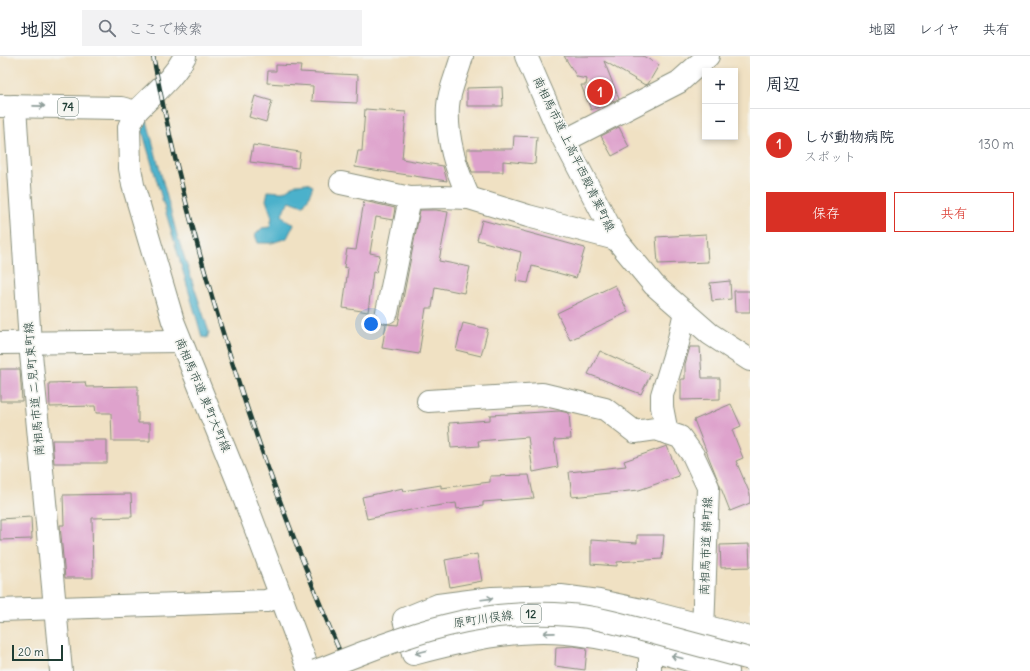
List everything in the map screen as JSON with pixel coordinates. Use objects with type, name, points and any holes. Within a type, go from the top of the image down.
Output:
[{"type":"street","points":[[136,112],[166,84],[178,69],[185,56]]},
{"type":"street","points":[[462,56],[448,105],[448,112],[450,148],[469,198]]},
{"type":"street","name":"南相馬市道 上高平西殿青葉町線","points":[[526,56],[557,127],[566,140],[589,190],[616,239],[654,284],[685,312],[710,334],[750,360]]},
{"type":"street","points":[[566,140],[679,82],[708,56]]},
{"type":"street","name":"74","points":[[8,106],[121,108],[136,112]]},
{"type":"street","name":"南相馬市道 二見町東町線","points":[[8,106],[61,671]]},
{"type":"street","name":"南相馬市道 東町大町線","points":[[136,112],[129,127],[130,168],[157,270],[180,341],[236,474],[307,670]]},
{"type":"street","points":[[341,182],[410,198],[469,198],[528,216],[616,239]]},
{"type":"street","points":[[387,312],[410,198]]},
{"type":"street","points":[[668,433],[662,407],[662,395],[678,343],[685,312]]},
{"type":"street","points":[[0,343],[180,341]]},
{"type":"street","points":[[428,401],[542,394],[605,409],[635,432],[656,429],[668,433]]},
{"type":"street","name":"南相馬市道 錦町線","points":[[668,433],[680,437],[693,454],[708,487],[704,628]]},
{"type":"street","points":[[0,610],[266,601],[280,596]]},
{"type":"street","points":[[728,671],[703,662],[650,661],[597,637],[564,633],[513,633],[478,637],[413,654],[404,620],[438,605],[492,598],[561,596],[599,601],[704,628],[750,638]]},
{"type":"street","name":"原町川俣線","points":[[307,670],[410,635],[448,624],[478,618],[537,613],[571,615],[606,620],[750,659]]},
{"type":"water","points":[[147,121],[177,235],[209,332],[207,338],[202,337],[140,123]]},
{"type":"water","points":[[307,183],[313,186],[308,199],[303,206],[290,201],[285,207],[282,215],[288,222],[294,224],[287,238],[272,243],[258,243],[255,235],[262,228],[270,227],[272,217],[266,200],[268,191],[283,192],[296,184]]},
{"type":"building","points":[[564,56],[643,56],[659,65],[648,84],[645,85],[604,61],[619,99],[591,110],[581,85],[586,85],[587,79],[577,77]]},
{"type":"building","points":[[276,65],[301,66],[300,72],[358,75],[357,103],[312,101],[313,86],[267,83],[268,71],[276,71]]},
{"type":"building","points":[[502,87],[503,106],[467,106],[467,88]]},
{"type":"building","points":[[255,96],[272,101],[266,122],[249,117]]},
{"type":"building","points":[[365,109],[406,112],[402,159],[443,166],[447,181],[355,167],[358,151],[362,151]]},
{"type":"building","points":[[619,127],[629,147],[612,156],[601,136]]},
{"type":"building","points":[[514,136],[537,137],[535,164],[503,161],[503,172],[472,172],[467,158],[467,149],[513,149]]},
{"type":"building","points":[[253,145],[300,152],[298,168],[250,162]]},
{"type":"building","points":[[364,201],[395,208],[393,220],[376,217],[370,253],[380,255],[376,273],[373,272],[368,312],[343,308],[348,268],[344,267],[347,249],[356,250]]},
{"type":"building","points":[[420,210],[448,212],[439,261],[470,267],[464,293],[435,287],[432,308],[426,308],[419,354],[382,348],[386,324],[398,325]]},
{"type":"building","points":[[482,220],[585,248],[576,278],[532,266],[528,283],[516,281],[521,252],[477,240]]},
{"type":"building","points":[[706,234],[708,262],[658,264],[656,237]]},
{"type":"building","points":[[730,281],[731,299],[712,301],[710,283]]},
{"type":"building","points":[[615,285],[628,312],[570,340],[557,313]]},
{"type":"building","points":[[734,291],[750,291],[750,312],[735,312]]},
{"type":"building","points":[[463,323],[488,329],[481,356],[456,350]]},
{"type":"building","points":[[690,347],[700,347],[702,378],[720,378],[720,399],[681,400],[681,379],[685,379],[685,364]]},
{"type":"building","points":[[600,351],[651,374],[641,394],[588,374]]},
{"type":"building","points":[[0,369],[20,369],[22,401],[0,401]]},
{"type":"building","points":[[85,382],[86,387],[138,386],[138,423],[150,423],[150,441],[112,441],[111,413],[96,413],[95,406],[50,407],[49,383]]},
{"type":"building","points":[[731,404],[741,426],[732,430],[743,458],[736,461],[750,494],[750,503],[730,511],[694,420]]},
{"type":"building","points":[[560,411],[569,413],[571,439],[554,440],[558,467],[533,472],[528,437],[478,441],[479,446],[451,448],[449,423],[490,420],[490,415]]},
{"type":"building","points":[[52,440],[107,440],[107,463],[54,463]]},
{"type":"building","points":[[667,446],[679,476],[639,490],[572,497],[569,472],[626,466],[624,461]]},
{"type":"building","points":[[529,475],[534,498],[483,502],[483,506],[457,509],[456,503],[367,519],[362,497],[403,488],[404,491],[441,485],[441,488],[490,482],[490,476]]},
{"type":"building","points":[[131,494],[132,517],[92,518],[93,578],[65,578],[60,525],[64,525],[63,495]]},
{"type":"building","points":[[31,517],[32,539],[0,540],[0,519]]},
{"type":"building","points":[[637,535],[664,535],[662,559],[617,562],[617,566],[591,564],[591,540],[637,543]]},
{"type":"building","points":[[749,544],[750,567],[721,568],[720,545]]},
{"type":"building","points":[[477,554],[482,581],[450,587],[445,560]]},
{"type":"building","points":[[573,646],[587,648],[585,670],[555,666],[556,647]]},
{"type":"railway","points":[[153,56],[189,213],[210,291],[234,368],[287,521],[348,671]]},
{"type":"place","name":"しが動物病院","points":[[600,92]]}]
